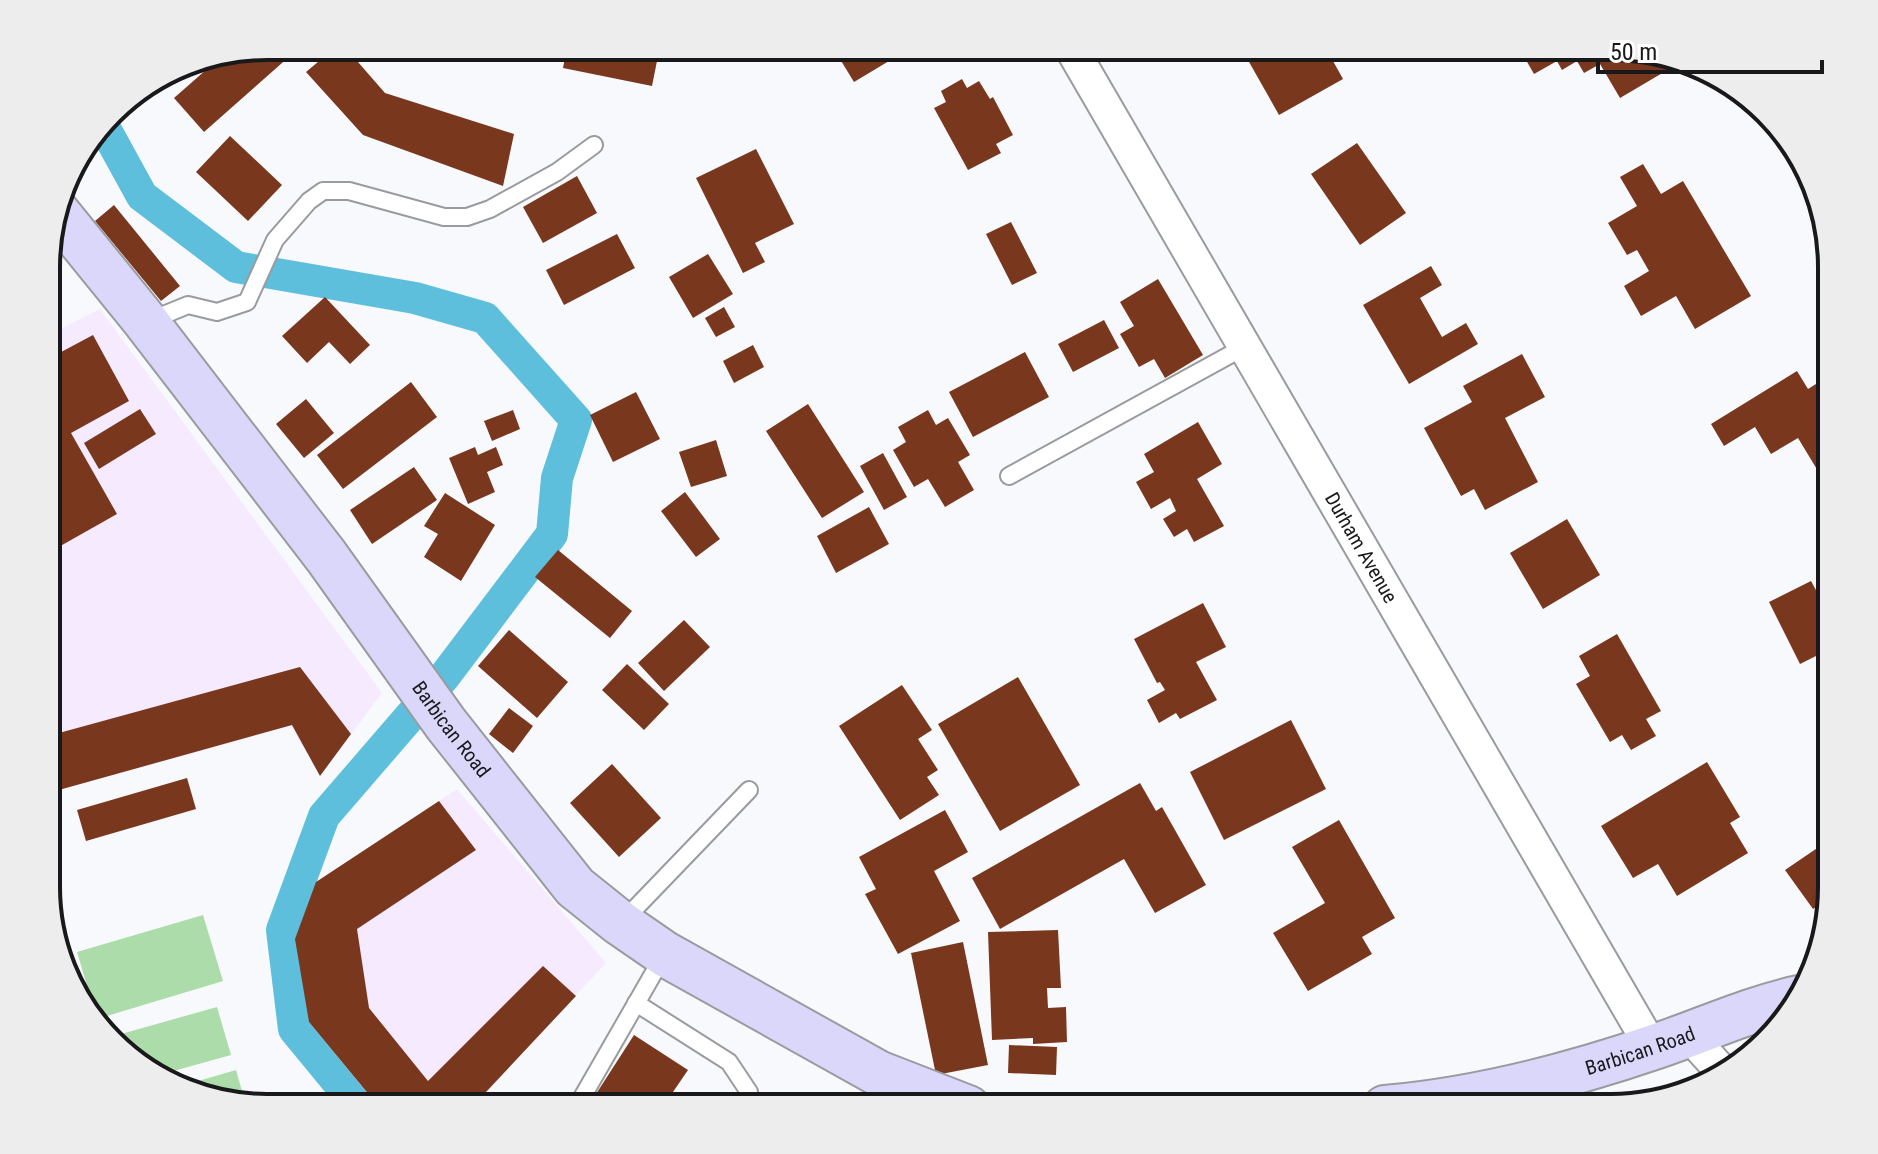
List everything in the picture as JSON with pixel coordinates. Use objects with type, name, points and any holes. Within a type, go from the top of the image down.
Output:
[{"type":"main road","name":"Barbican Road","points":[[65,222],[326,556],[446,724],[575,887],[665,954],[878,1073],[932,1094]]},
{"type":"main road","name":"Barbican Road","points":[[1471,1094],[1529,1084],[1670,1042],[1783,1001]]},
{"type":"street","name":"Durham Avenue","points":[[1078,60],[1246,346],[1670,1042],[1712,1067]]},
{"type":"lane","points":[[146,322],[188,305],[217,312],[247,302],[275,240],[309,201],[323,191],[349,191],[444,217],[467,217],[490,209],[557,172],[594,145]]},
{"type":"lane","points":[[1009,476],[1246,346]]},
{"type":"lane","points":[[620,923],[749,790]]},
{"type":"lane","points":[[584,1094],[665,954]]},
{"type":"lane","points":[[636,1003],[729,1062],[749,1094]]},
{"type":"shaded area","points":[[100,309],[382,693],[320,776],[291,726],[60,790],[60,329]]},
{"type":"shaded area","points":[[457,789],[606,963],[484,1094],[368,1094],[309,1022],[295,939],[316,882]]},
{"type":"green space","points":[[203,915],[223,981],[105,1016],[89,992],[77,952]]},
{"type":"green space","points":[[217,1007],[231,1055],[173,1071],[152,1059],[121,1034]]},
{"type":"green space","points":[[236,1070],[242,1092],[213,1087],[197,1081]]},
{"type":"building","points":[[253,60],[285,60],[204,132],[174,98],[207,69]]},
{"type":"building","points":[[320,60],[356,60],[385,93],[514,134],[503,186],[363,135],[306,72]]},
{"type":"building","points":[[564,60],[657,60],[652,86],[563,68]]},
{"type":"building","points":[[841,60],[891,60],[854,82]]},
{"type":"building","points":[[1248,60],[1332,60],[1343,79],[1279,115]]},
{"type":"building","points":[[1526,60],[1611,60],[1670,69],[1620,98],[1600,64],[1584,73],[1577,61],[1562,70],[1557,61],[1534,74]]},
{"type":"building","points":[[962,79],[967,88],[979,81],[990,99],[993,97],[1013,135],[996,144],[1001,153],[968,170],[934,108],[946,102],[941,91]]},
{"type":"building","points":[[230,136],[282,185],[248,221],[196,172]]},
{"type":"building","points":[[1357,143],[1406,213],[1360,245],[1311,174]]},
{"type":"building","points":[[756,149],[794,224],[755,243],[765,262],[743,273],[696,178]]},
{"type":"building","points":[[1643,164],[1661,194],[1683,181],[1751,296],[1695,329],[1676,296],[1641,316],[1624,286],[1649,271],[1637,250],[1627,255],[1608,223],[1637,206],[1620,177]]},
{"type":"building","points":[[577,176],[597,213],[543,243],[523,207]]},
{"type":"building","points":[[114,205],[180,286],[161,301],[95,221]]},
{"type":"building","points":[[1011,222],[1037,273],[1012,285],[986,234]]},
{"type":"building","points":[[617,234],[635,268],[564,305],[546,270]]},
{"type":"building","points":[[708,254],[733,294],[693,318],[669,277]]},
{"type":"building","points":[[1431,266],[1442,285],[1420,298],[1442,337],[1466,323],[1478,344],[1409,384],[1363,305]]},
{"type":"building","points":[[1158,279],[1203,355],[1165,378],[1154,359],[1139,367],[1120,334],[1134,326],[1120,302]]},
{"type":"building","points":[[325,297],[370,345],[350,364],[329,342],[307,363],[282,336]]},
{"type":"building","points":[[724,307],[735,327],[716,337],[705,318]]},
{"type":"building","points":[[1104,320],[1119,348],[1073,372],[1058,344]]},
{"type":"building","points":[[93,335],[129,401],[71,433],[117,514],[60,546],[60,353]]},
{"type":"building","points":[[753,345],[764,367],[734,383],[723,361]]},
{"type":"building","points":[[1025,352],[1049,397],[973,437],[949,392]]},
{"type":"building","points":[[1522,354],[1545,397],[1505,418],[1538,482],[1485,510],[1474,489],[1461,496],[1424,428],[1472,402],[1463,386]]},
{"type":"building","points":[[1797,371],[1808,389],[1818,383],[1818,471],[1798,438],[1771,454],[1755,427],[1724,446],[1711,424]]},
{"type":"building","points":[[411,382],[437,417],[343,489],[317,455]]},
{"type":"building","points":[[636,392],[660,439],[613,462],[590,415]]},
{"type":"building","points":[[306,399],[334,433],[304,458],[276,424]]},
{"type":"building","points":[[808,404],[864,492],[822,518],[766,431]]},
{"type":"building","points":[[140,409],[156,434],[99,469],[84,443]]},
{"type":"building","points":[[513,410],[520,429],[492,441],[484,421]]},
{"type":"building","points":[[928,410],[936,425],[948,418],[970,455],[958,462],[974,490],[945,507],[928,479],[914,487],[893,450],[906,442],[898,427]]},
{"type":"building","points":[[1198,422],[1222,464],[1197,479],[1224,526],[1194,542],[1187,529],[1174,537],[1163,519],[1176,511],[1170,498],[1151,509],[1136,482],[1154,472],[1144,454]]},
{"type":"building","points":[[716,440],[727,476],[691,487],[679,452]]},
{"type":"building","points":[[475,447],[478,455],[496,447],[503,465],[487,472],[495,492],[468,504],[449,458]]},
{"type":"building","points":[[883,453],[907,497],[884,510],[860,466]]},
{"type":"building","points":[[414,467],[437,500],[372,544],[350,510]]},
{"type":"building","points":[[685,492],[720,539],[696,557],[661,511]]},
{"type":"building","points":[[445,493],[495,525],[461,581],[424,557],[438,534],[424,526]]},
{"type":"building","points":[[869,507],[889,544],[836,573],[817,536]]},
{"type":"building","points":[[1567,519],[1600,575],[1543,609],[1510,553]]},
{"type":"building","points":[[558,550],[632,611],[610,638],[535,577]]},
{"type":"building","points":[[1811,581],[1818,591],[1818,655],[1800,664],[1769,602]]},
{"type":"building","points":[[1203,603],[1226,647],[1196,662],[1217,700],[1180,719],[1176,713],[1159,723],[1147,700],[1165,690],[1160,682],[1157,683],[1134,639]]},
{"type":"building","points":[[684,620],[710,647],[664,691],[638,663]]},
{"type":"building","points":[[509,630],[568,682],[537,718],[478,666]]},
{"type":"building","points":[[1617,634],[1661,711],[1646,719],[1656,736],[1631,750],[1622,735],[1610,742],[1576,684],[1590,676],[1579,656]]},
{"type":"building","points":[[627,664],[669,704],[644,730],[602,690]]},
{"type":"building","points":[[300,667],[351,734],[320,776],[292,725],[60,790],[60,733]]},
{"type":"building","points":[[1018,677],[1080,785],[1000,831],[938,724]]},
{"type":"building","points":[[902,685],[932,730],[918,739],[938,770],[927,777],[939,795],[900,820],[839,726]]},
{"type":"building","points":[[509,708],[533,726],[513,753],[489,734]]},
{"type":"building","points":[[1291,720],[1326,789],[1224,840],[1190,772]]},
{"type":"building","points":[[1707,762],[1740,817],[1730,823],[1748,853],[1677,896],[1658,864],[1633,878],[1601,826]]},
{"type":"building","points":[[612,764],[661,818],[619,857],[570,803]]},
{"type":"building","points":[[187,778],[196,809],[86,841],[77,810]]},
{"type":"building","points":[[1140,783],[1156,811],[1162,807],[1206,885],[1155,913],[1124,859],[1000,929],[972,878]]},
{"type":"building","points":[[439,801],[476,850],[357,929],[369,1008],[428,1081],[543,966],[576,996],[484,1094],[368,1094],[309,1022],[295,939],[316,882]]},
{"type":"building","points":[[945,810],[968,852],[934,871],[960,921],[898,954],[865,894],[876,889],[859,857]]},
{"type":"building","points":[[1339,820],[1395,918],[1362,937],[1372,954],[1308,991],[1273,933],[1325,903],[1292,847]]},
{"type":"building","points":[[1818,848],[1817,906],[1813,909],[1785,870]]},
{"type":"building","points":[[1058,930],[1061,988],[1047,988],[1048,1008],[1066,1007],[1067,1042],[1033,1044],[1033,1038],[992,1040],[988,932]]},
{"type":"building","points":[[963,942],[988,1065],[936,1075],[911,953]]},
{"type":"building","points":[[634,1035],[688,1070],[672,1094],[596,1094]]},
{"type":"building","points":[[1009,1045],[1057,1047],[1056,1075],[1008,1073]]},
{"type":"waterway","points":[[108,134],[142,196],[236,267],[415,298],[485,318],[576,420],[557,478],[552,534],[444,677],[324,816],[282,930],[294,1029],[347,1094]]}]
